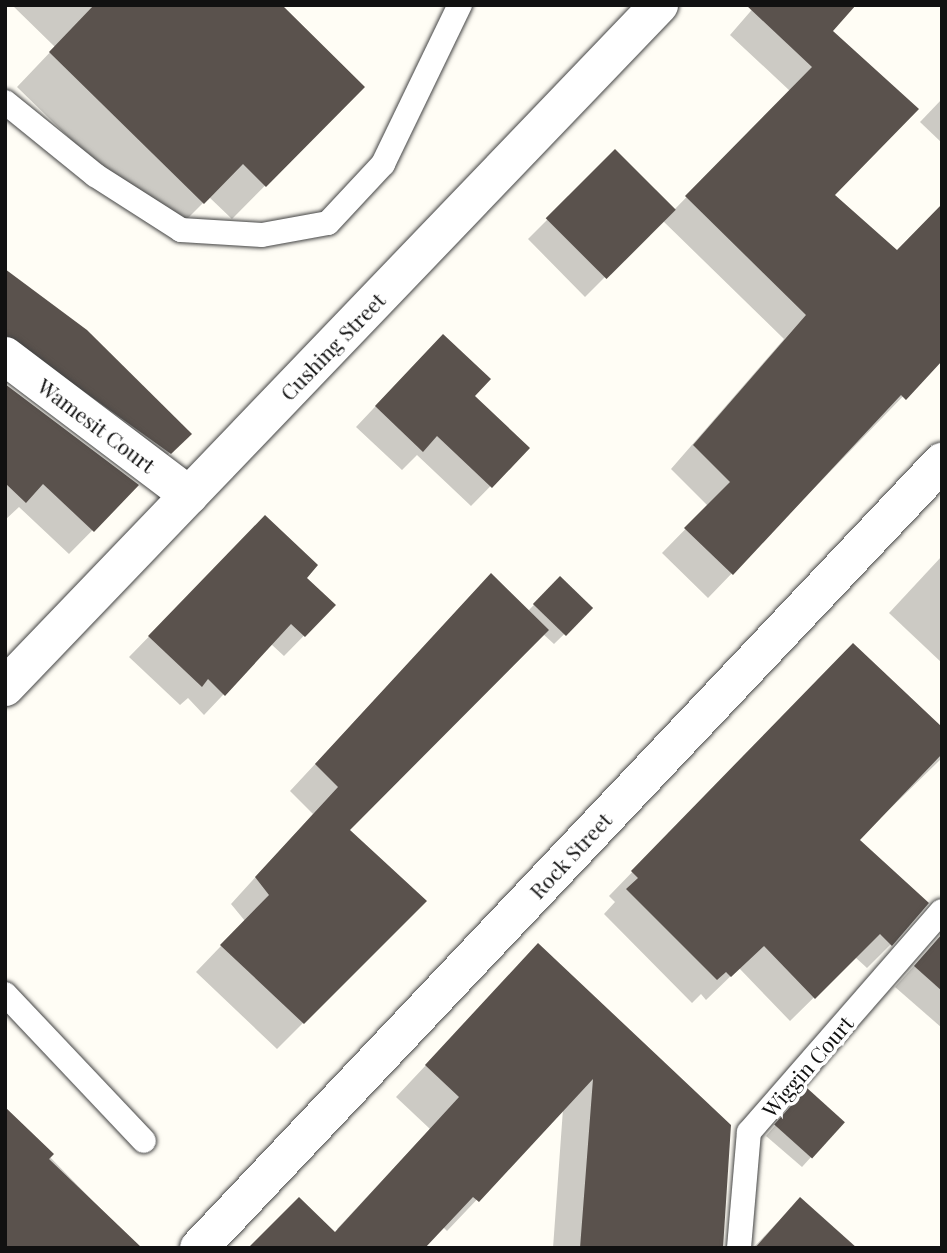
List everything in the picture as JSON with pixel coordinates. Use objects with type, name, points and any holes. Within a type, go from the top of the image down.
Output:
[{"type":"street","name":"Cushing Street","points":[[5,687],[659,5]]},
{"type":"street","name":"Wamesit Court","points":[[5,356],[189,495]]},
{"type":"street","name":"Rock Street","points":[[199,1248],[942,462]]},
{"type":"lane","points":[[5,102],[95,175],[181,230],[262,235],[328,223],[383,164],[460,5]]},
{"type":"lane","name":"Wiggin Court","points":[[740,1248],[749,1132],[942,911]]},
{"type":"lane","points":[[5,994],[144,1141]]},
{"type":"building","points":[[94,5],[282,5],[365,87],[266,187],[243,164],[204,204],[49,52]]},
{"type":"building","points":[[746,5],[856,5],[833,31],[919,109],[835,195],[897,250],[942,204],[942,361],[906,400],[901,395],[733,575],[684,528],[730,482],[693,445],[806,315],[685,196],[812,67]]},
{"type":"building","points":[[615,149],[676,210],[607,279],[546,218]]},
{"type":"building","points":[[5,269],[87,330],[192,434],[171,454],[5,335]]},
{"type":"building","points":[[443,334],[491,379],[475,396],[530,448],[492,488],[437,436],[423,452],[375,406]]},
{"type":"building","points":[[5,384],[139,485],[94,532],[43,484],[26,503],[5,483]]},
{"type":"building","points":[[265,515],[318,565],[307,578],[336,605],[305,637],[291,624],[225,696],[208,679],[202,687],[148,636]]},
{"type":"building","points":[[491,573],[549,630],[350,830],[427,901],[304,1024],[220,945],[269,895],[255,877],[338,787],[315,764]]},
{"type":"building","points":[[560,576],[593,608],[566,636],[533,604]]},
{"type":"building","points":[[853,643],[942,727],[942,754],[860,840],[929,903],[892,946],[880,934],[815,999],[764,946],[731,977],[726,972],[717,980],[626,889],[638,878],[631,871]]},
{"type":"building","points":[[942,934],[942,991],[914,966]]},
{"type":"building","points":[[538,943],[731,1125],[723,1248],[580,1248],[593,1079],[479,1202],[473,1197],[425,1248],[248,1248],[299,1197],[335,1232],[459,1097],[425,1065]]},
{"type":"building","points":[[807,1088],[845,1122],[812,1159],[774,1124]]},
{"type":"building","points":[[5,1107],[54,1154],[49,1159],[142,1248],[5,1248]]},
{"type":"building","points":[[800,1197],[857,1248],[755,1248]]}]
